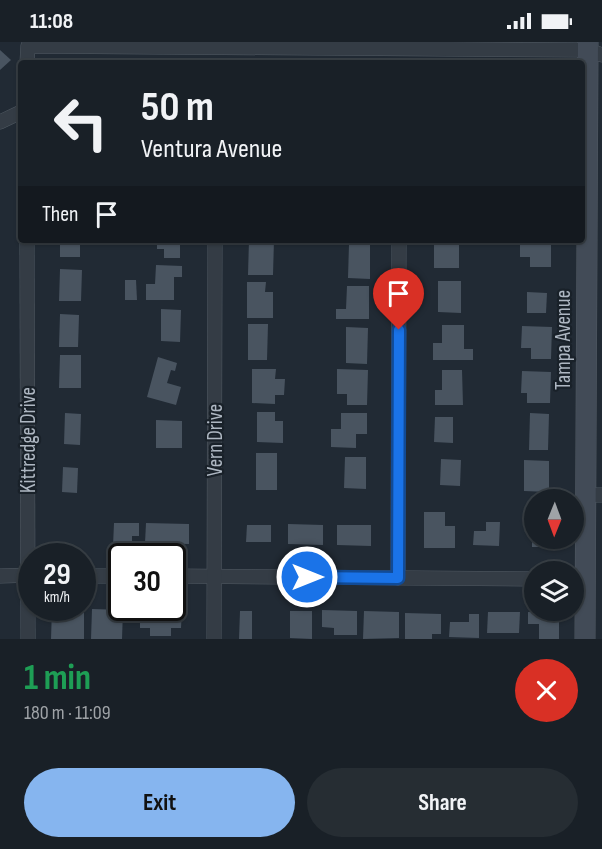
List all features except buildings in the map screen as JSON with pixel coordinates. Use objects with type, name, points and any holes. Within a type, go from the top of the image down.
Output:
[{"type":"street","points":[[27,60],[28,46],[154,45],[215,56],[593,49]]},
{"type":"street","name":"Tampa Avenue","points":[[582,561],[594,495],[593,49]]},
{"type":"street","points":[[0,122],[18,113]]},
{"type":"street","name":"Kittredge Drive","points":[[27,243],[30,543]]},
{"type":"street","name":"Vern Drive","points":[[214,639],[215,243]]},
{"type":"street","points":[[398,578],[399,243]]},
{"type":"street","points":[[0,575],[18,575]]},
{"type":"street","points":[[186,576],[524,579]]},
{"type":"street","name":"Kittredge Drive","points":[[28,639],[29,621]]},
{"type":"street","name":"Tampa Avenue","points":[[583,621],[585,639]]},
{"type":"route","points":[[307,577],[398,578],[399,330]]}]
